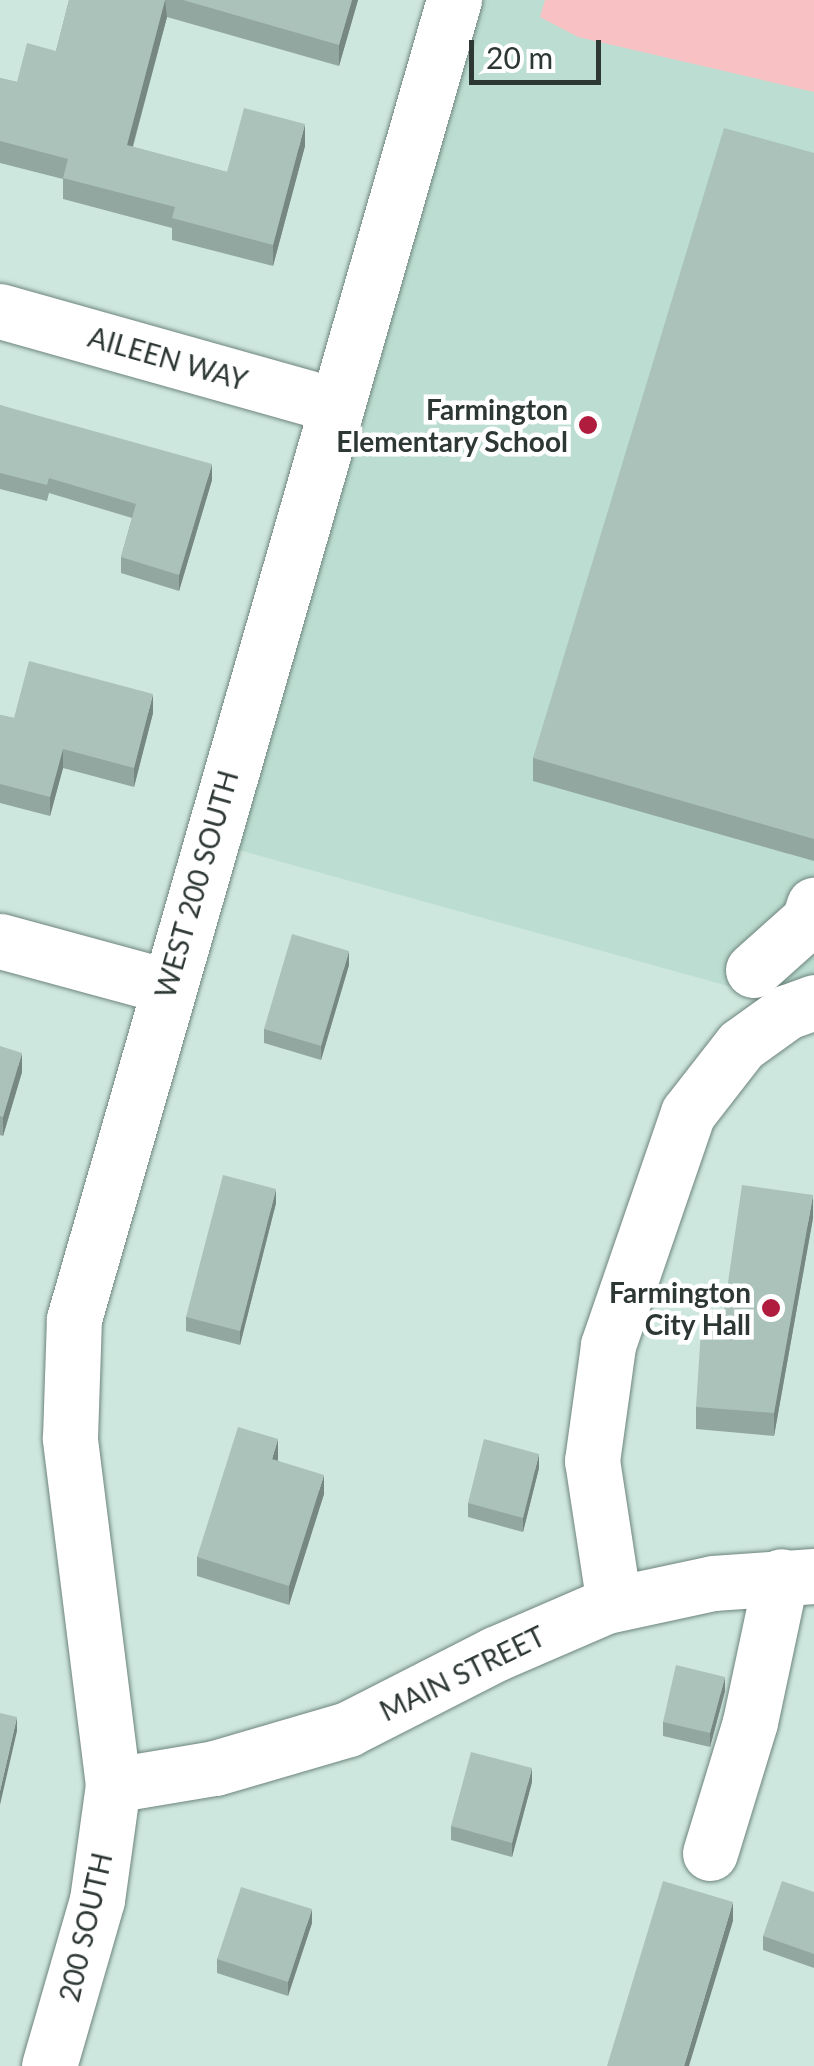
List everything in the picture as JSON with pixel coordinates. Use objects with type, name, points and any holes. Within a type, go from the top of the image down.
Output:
[{"type":"street","name":"WEST 200 SOUTH","points":[[113,1786],[70,1438],[74,1319],[166,986],[454,0]]},
{"type":"street","name":"AILEEN WAY","points":[[0,311],[335,405]]},
{"type":"street","points":[[753,970],[809,920],[814,905]]},
{"type":"street","points":[[0,940],[166,986]]},
{"type":"street","points":[[614,1604],[592,1461],[608,1345],[688,1113],[742,1045],[787,1012],[814,1002]]},
{"type":"street","points":[[710,1853],[798,1576]]},
{"type":"street","name":"MAIN STREET","points":[[113,1786],[215,1768],[348,1729],[495,1654],[614,1604],[713,1583],[798,1576]]},
{"type":"street","name":"200 SOUTH","points":[[49,2066],[97,1900],[113,1786]]},
{"type":"shaded area","name":"Farmington Elementary School","points":[[484,0],[814,0],[814,1010],[239,850]]},
{"type":"shaded area","points":[[545,0],[814,0],[814,92],[578,37],[540,17]]},
{"type":"building","points":[[69,0],[165,0],[127,145],[227,172],[244,108],[305,124],[273,245],[172,218],[175,207],[63,178],[68,159],[0,141],[0,78],[17,82],[27,43],[56,51]]},
{"type":"building","points":[[183,0],[352,0],[339,45]]},
{"type":"building","points":[[724,128],[814,153],[814,839],[533,758]]},
{"type":"building","points":[[0,405],[212,464],[179,575],[121,557],[136,504],[49,478],[47,485],[0,473]]},
{"type":"building","points":[[29,661],[153,694],[134,768],[63,749],[50,797],[0,784],[0,715],[14,718]]},
{"type":"building","points":[[292,934],[349,951],[321,1046],[264,1029]]},
{"type":"building","points":[[0,1046],[22,1053],[3,1117],[0,1116]]},
{"type":"building","points":[[223,1175],[276,1189],[240,1331],[186,1317]]},
{"type":"building","name":"Farmington City Hall","points":[[742,1185],[813,1195],[774,1413],[696,1407],[701,1330],[721,1331]]},
{"type":"building","points":[[238,1427],[278,1439],[272,1459],[324,1475],[289,1586],[197,1557]]},
{"type":"building","points":[[484,1439],[539,1454],[523,1518],[468,1503]]},
{"type":"building","points":[[676,1665],[725,1677],[710,1733],[663,1722]]},
{"type":"building","points":[[0,1713],[17,1717],[0,1791]]},
{"type":"building","points":[[471,1752],[532,1768],[512,1843],[451,1826]]},
{"type":"building","points":[[663,1881],[733,1902],[684,2066],[607,2066]]},
{"type":"building","points":[[782,1881],[814,1892],[814,1954],[763,1936]]},
{"type":"building","points":[[241,1887],[312,1909],[288,1982],[217,1959]]},
{"type":"place","name":"Farmington Elementary School","points":[[588,425]]},
{"type":"place","name":"Farmington City Hall","points":[[771,1308]]}]
